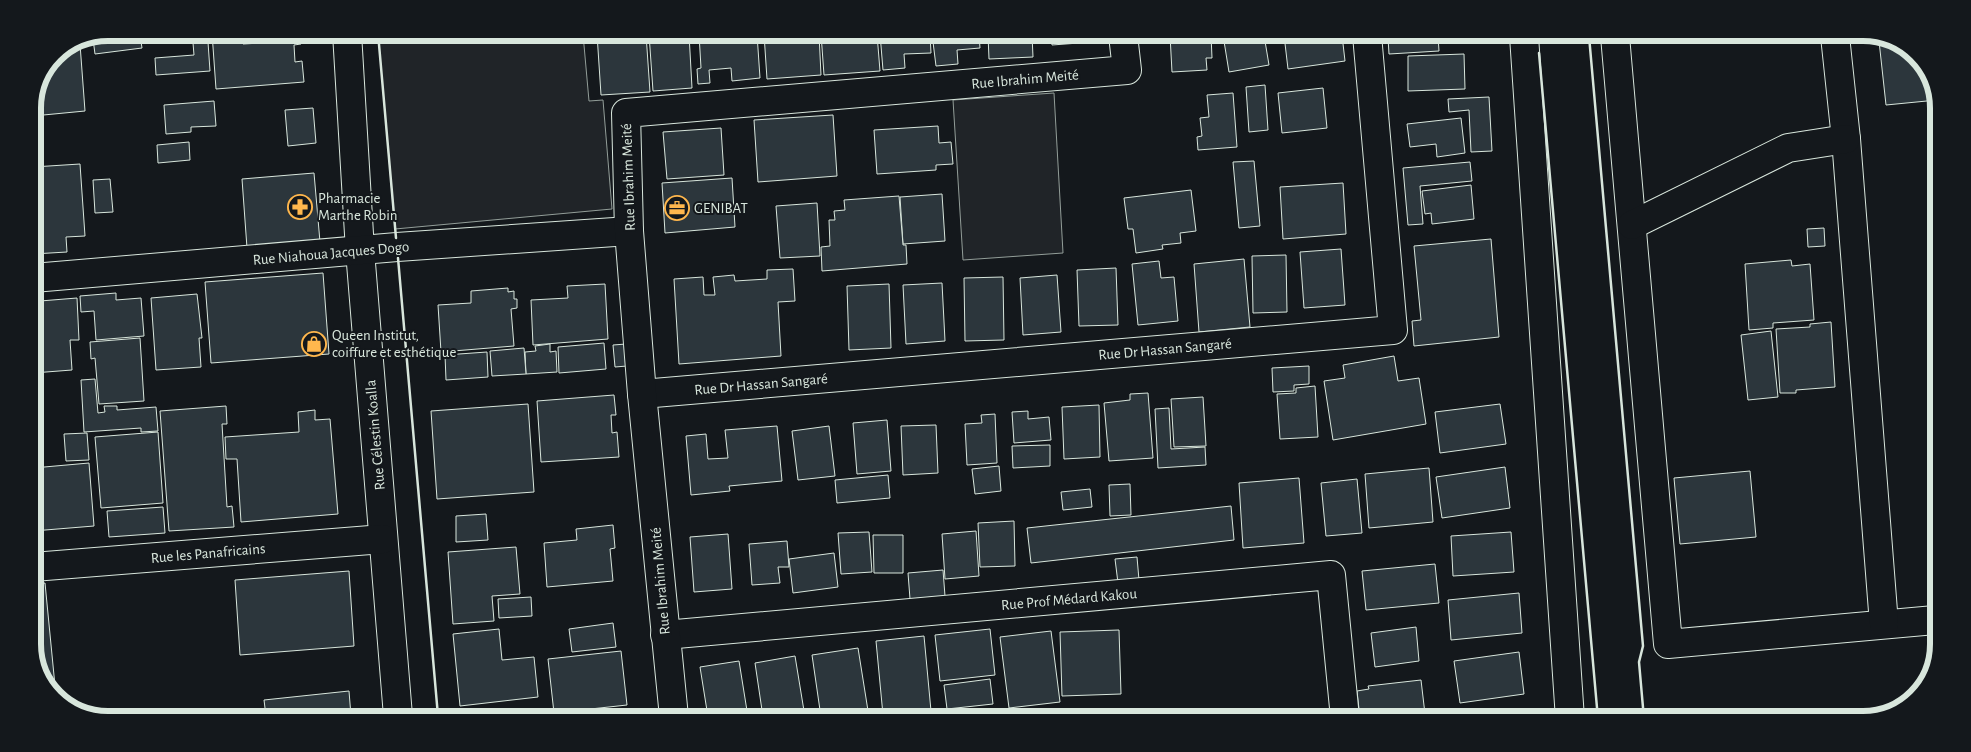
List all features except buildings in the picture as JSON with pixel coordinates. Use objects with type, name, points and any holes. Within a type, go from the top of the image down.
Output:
[{"type":"street","name":"Rue Célestin Koalla","points":[[347,41],[360,251],[398,711]]},
{"type":"street","name":"Rue Ibrahim Meité","points":[[673,711],[642,394],[629,231],[626,113],[1126,70],[1124,41]]},
{"type":"street","name":"Rue Dr Hassan Sangaré","points":[[642,394],[1393,330],[1368,41]]},
{"type":"street","points":[[1524,41],[1569,711]]},
{"type":"street","points":[[1615,41],[1668,644],[1930,620]]},
{"type":"street","points":[[1836,41],[1846,139],[1884,624]]},
{"type":"street","points":[[1632,225],[1788,148],[1846,139]]},
{"type":"street","name":"Rue Niahoua Jacques Dogo","points":[[41,277],[629,231]]},
{"type":"street","name":"Rue les Panafricains","points":[[41,566],[383,539]]},
{"type":"street","name":"Rue Prof Médard Kakou","points":[[665,635],[1331,575],[1344,711]]},
{"type":"shaded area","points":[[379,41],[584,41],[589,101],[603,100],[612,209],[395,229]]},
{"type":"shaded area","points":[[1054,93],[1063,253],[963,260],[953,100]]},
{"type":"wall","points":[[379,41],[396,238]]},
{"type":"wall","points":[[1589,41],[1643,646],[1639,662],[1643,711]]},
{"type":"wall","points":[[1539,53],[1597,711]]},
{"type":"wall","points":[[398,258],[438,711]]},
{"type":"place","name":"Pharmacie Marthe Robin","points":[[300,207]]},
{"type":"place","name":"GENIBAT","points":[[677,208]]},
{"type":"place","name":"Queen Institut, coiffure et esthétique","points":[[314,344]]}]
